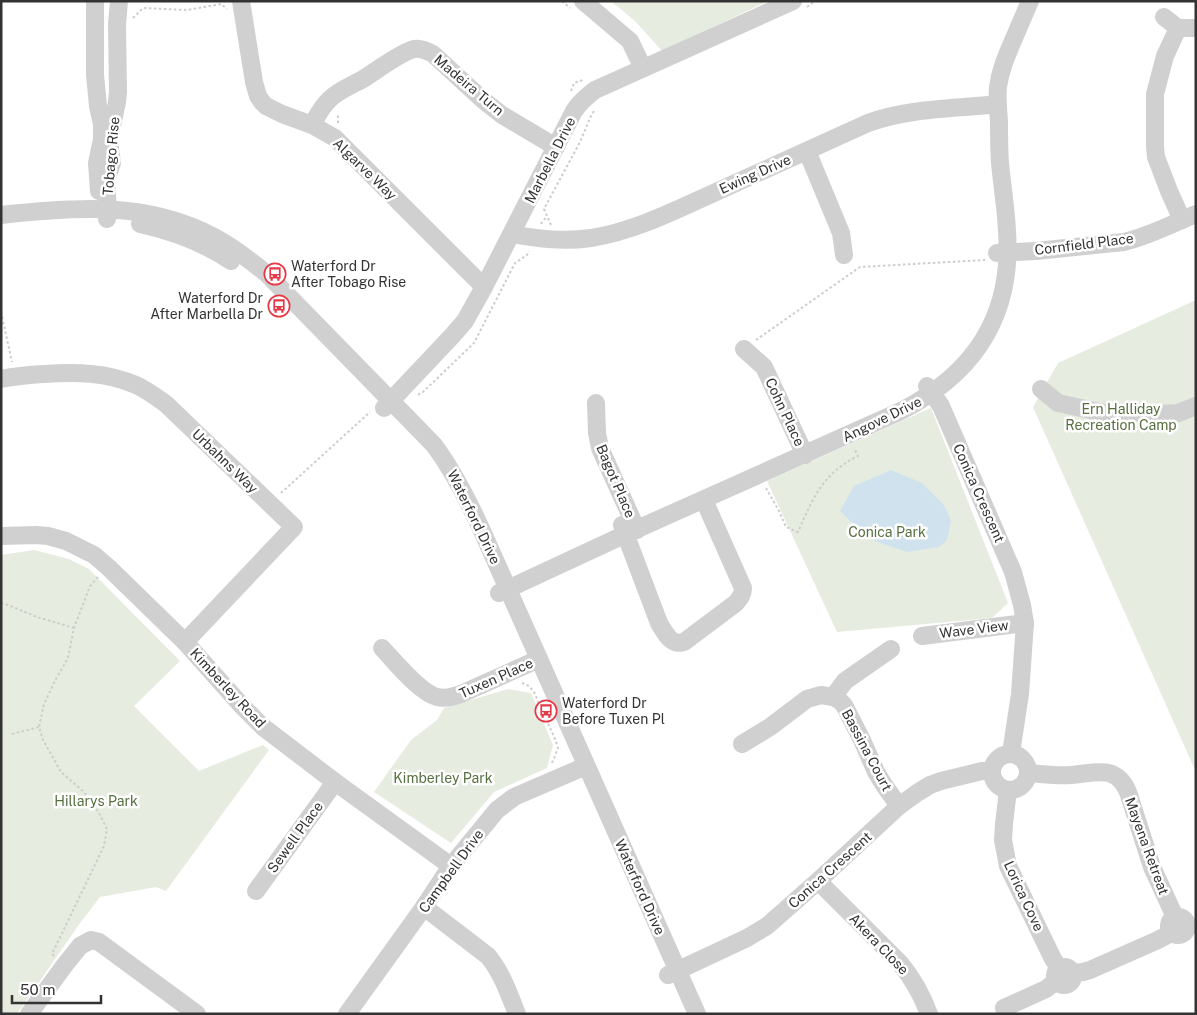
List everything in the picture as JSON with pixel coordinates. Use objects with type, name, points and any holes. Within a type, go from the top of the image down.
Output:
[{"type":"street","name":"Tobago Rise","points":[[95,1],[95,75],[102,124],[102,139],[97,163],[102,214]]},
{"type":"street","name":"Tobago Rise","points":[[102,214],[106,181],[112,163],[110,135],[118,92],[123,23],[119,1]]},
{"type":"street","name":"Angove Drive","points":[[501,585],[803,450],[901,411],[962,367],[980,346],[997,312],[1004,287],[1001,255],[1007,230],[993,105],[988,88],[992,69],[1018,1]]},
{"type":"street","name":"Angove Drive","points":[[993,105],[1003,66],[1030,1]]},
{"type":"street","points":[[576,4],[630,41],[643,68]]},
{"type":"street","name":"Marbella Drive","points":[[384,404],[465,321],[484,288],[574,111],[587,96],[643,68],[800,4]]},
{"type":"street","name":"Algarve Way","points":[[236,7],[254,82],[262,102],[272,109],[312,125],[338,142],[484,288]]},
{"type":"street","points":[[1164,17],[1178,28],[1196,28]]},
{"type":"street","points":[[95,23],[123,23]]},
{"type":"street","points":[[1178,28],[1165,56],[1155,94],[1154,146],[1156,157],[1169,191],[1189,217]]},
{"type":"street","name":"Madeira Turn","points":[[312,125],[329,99],[406,53],[414,49],[421,49],[433,54],[502,115],[556,147]]},
{"type":"street","points":[[97,92],[118,92]]},
{"type":"street","name":"Ewing Drive","points":[[512,234],[543,240],[565,240],[592,238],[621,231],[659,218],[882,118],[917,112],[993,105]]},
{"type":"street","points":[[807,151],[841,233],[844,255]]},
{"type":"street","name":"Waterford Drive","points":[[1,227],[131,211],[160,216],[215,237],[268,274],[384,404],[434,445],[468,501],[501,585],[534,661],[673,973],[686,1014]]},
{"type":"street","name":"Waterford Drive","points":[[1,215],[33,212],[102,214]]},
{"type":"street","name":"Cornfield Place","points":[[1001,255],[1124,242],[1189,217]]},
{"type":"street","name":"Cohn Place","points":[[744,349],[764,367],[803,450]]},
{"type":"street","name":"Urbahns Way","points":[[8,378],[70,372],[94,373],[136,385],[166,404],[294,528],[185,642]]},
{"type":"street","name":"Conica Crescent","points":[[930,389],[941,406],[1013,572],[1022,605],[1025,623],[1020,694],[1011,753]]},
{"type":"street","points":[[1041,389],[1058,404],[1118,416],[1178,413],[1196,406]]},
{"type":"street","name":"Bagot Place","points":[[596,402],[597,433],[600,448],[630,527],[659,623],[664,632],[675,643],[679,644],[736,603],[743,592],[743,588],[704,500]]},
{"type":"street","name":"Angove Drive","points":[[630,527],[704,500],[803,450]]},
{"type":"street","name":"Kimberley Road","points":[[1,536],[36,534],[48,536],[66,540],[94,555],[108,566],[185,642],[263,727],[451,866]]},
{"type":"street","name":"Wave View","points":[[922,636],[1025,623]]},
{"type":"street","name":"Tuxen Place","points":[[382,648],[419,687],[429,694],[440,698],[461,694],[534,661]]},
{"type":"street","name":"Bassina Court","points":[[834,697],[846,680],[891,650]]},
{"type":"street","name":"Bassina Court","points":[[742,744],[770,727],[807,699],[821,695],[834,697],[844,705],[876,772],[898,806]]},
{"type":"street","points":[[1011,753],[1023,758],[1027,764],[1028,773],[1023,785],[1008,790],[1000,788],[995,783],[991,771],[996,759],[1001,755],[1011,753]]},
{"type":"street","name":"Campbell Drive","points":[[347,1014],[451,866],[490,817],[514,797],[582,768]]},
{"type":"street","name":"Conica Crescent","points":[[673,973],[768,926],[898,806],[930,785],[982,771],[991,771]]},
{"type":"street","name":"Mayena Retreat","points":[[1028,773],[1070,775],[1103,771],[1119,778],[1128,792],[1173,925],[1158,940],[1090,970],[1063,974]]},
{"type":"street","name":"Sewell Place","points":[[256,891],[335,782]]},
{"type":"street","name":"Lorica Cove","points":[[1008,790],[1003,840],[1008,866],[1053,960],[1063,974]]},
{"type":"street","name":"Akera Close","points":[[818,881],[905,970],[918,987],[929,1014]]},
{"type":"street","points":[[424,907],[488,956],[499,972],[517,1014]]},
{"type":"street","points":[[29,1014],[80,946],[91,940],[99,942],[197,1014]]},
{"type":"street","name":"Waterford Drive","points":[[673,973],[697,1014]]},
{"type":"street","points":[[1004,1008],[1046,989],[1063,974]]},
{"type":"path","points":[[562,1],[576,4]]},
{"type":"path","points":[[800,4],[815,1]]},
{"type":"path","points":[[123,23],[143,8],[187,10],[220,4],[236,7]]},
{"type":"path","points":[[571,91],[574,83],[583,80]]},
{"type":"path","points":[[552,227],[544,209],[580,142],[590,116],[598,106]]},
{"type":"path","points":[[338,114],[338,123],[347,132],[338,142]]},
{"type":"path","points":[[744,349],[860,267],[1001,255]]},
{"type":"path","points":[[1,312],[8,378]]},
{"type":"path","points":[[269,504],[384,404]]},
{"type":"path","points":[[64,966],[52,954],[104,846],[107,829],[99,813],[84,792],[61,772],[43,740],[39,726],[44,704],[68,658],[74,628],[90,586],[108,566]]},
{"type":"path","points":[[1,603],[37,617],[74,628]]},
{"type":"path","points":[[12,734],[39,726]]},
{"type":"green space","points":[[611,1],[768,1],[662,51],[635,21]]},
{"type":"green space","name":"Ern Halliday Recreation Camp","points":[[1196,300],[1196,772],[1033,407],[1058,363]]},
{"type":"green space","name":"Conica Park","points":[[931,408],[1008,603],[992,618],[837,632],[767,481]]},
{"type":"green space","name":"Hillarys Park","points":[[34,550],[69,559],[89,569],[180,661],[134,706],[199,771],[263,745],[269,750],[166,891],[156,887],[100,897],[17,1014],[1,1014],[1,555]]},
{"type":"green space","name":"Kimberley Park","points":[[508,689],[531,693],[553,745],[547,768],[494,792],[451,843],[374,792],[411,740],[437,720],[444,708]]},
{"type":"water","points":[[891,470],[922,483],[944,505],[951,521],[947,540],[939,547],[907,552],[869,539],[840,511],[854,486]]},
{"type":"place","name":"Waterford Dr After Tobago Rise","points":[[275,274]]},
{"type":"place","name":"Waterford Dr After Marbella Dr","points":[[279,306]]},
{"type":"place","name":"Waterford Dr Before Tuxen Pl","points":[[546,711]]}]
